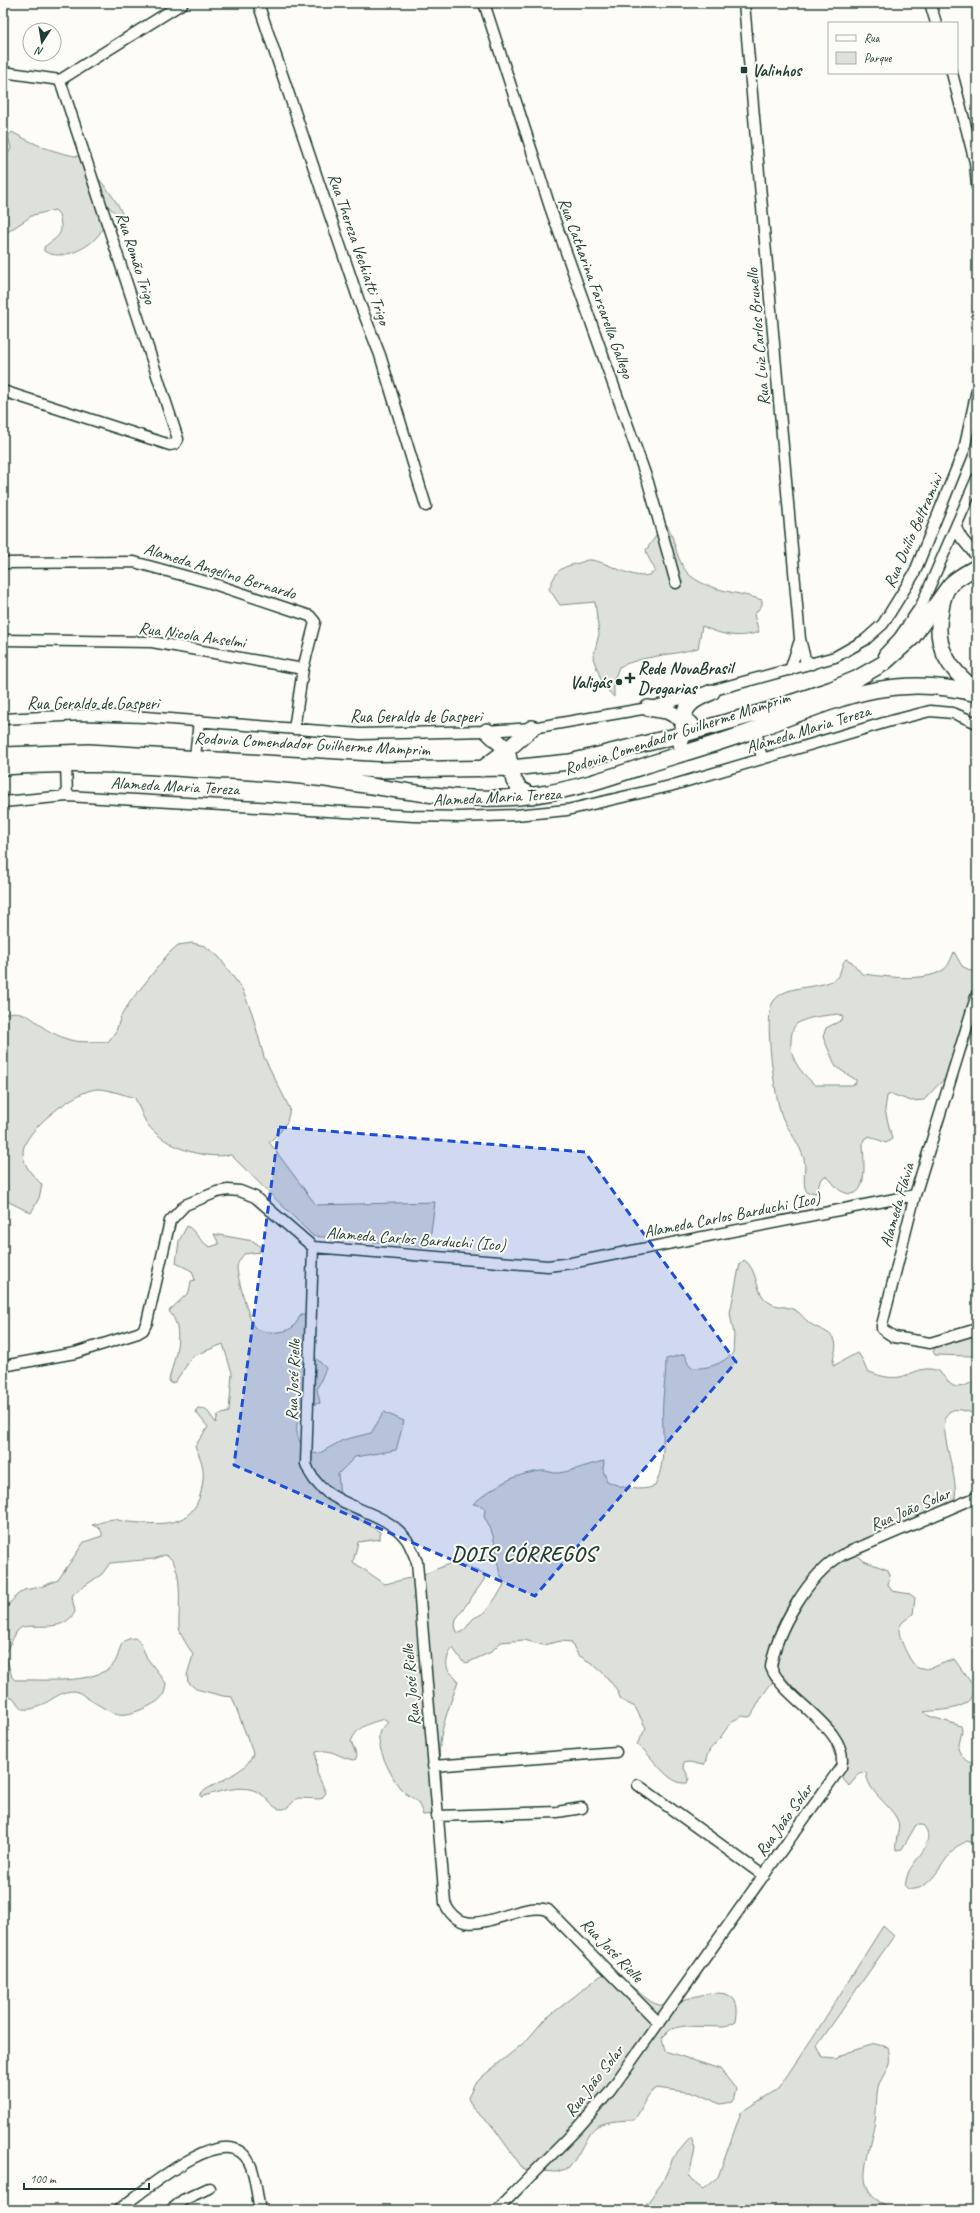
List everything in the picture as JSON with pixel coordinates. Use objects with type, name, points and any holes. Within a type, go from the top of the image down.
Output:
[{"type":"main road","points":[[977,568],[950,585],[942,601],[937,633],[940,645],[951,666],[964,681],[977,691]]},
{"type":"main road","name":"Rodovia Comendador Guilherme Mamprim","points":[[3,755],[89,752],[195,757],[378,770],[510,768],[570,762],[684,727],[701,729],[766,711],[832,689],[856,679],[884,663],[912,638],[950,585]]},
{"type":"main road","name":"Rodovia Comendador Guilherme Mamprim","points":[[3,767],[66,763],[108,764],[309,777],[452,798],[532,796],[599,781],[756,730],[840,698],[903,685],[953,688],[977,694]]},
{"type":"main road","points":[[665,759],[676,750],[684,727],[688,707],[693,701],[712,692]]},
{"type":"main road","points":[[648,708],[667,711],[684,727]]},
{"type":"main road","points":[[482,769],[532,728]]},
{"type":"main road","points":[[487,732],[507,750],[510,768],[516,785],[532,796]]},
{"type":"street","points":[[3,72],[60,80],[183,3]]},
{"type":"street","name":"Rua Thereza Vechiatti Trigo","points":[[258,3],[360,304],[380,355],[426,506]]},
{"type":"street","name":"Rua Catharina Farsarella Gallego","points":[[484,3],[550,207],[648,482],[676,584]]},
{"type":"street","name":"Rua Luiz Carlos Brunello","points":[[744,3],[800,638],[805,659],[812,664]]},
{"type":"street","points":[[930,3],[936,22]]},
{"type":"street","points":[[952,74],[975,162],[977,187]]},
{"type":"street","name":"Rua Romão Trigo","points":[[3,391],[170,445],[175,444],[178,436],[60,80]]},
{"type":"street","name":"Rua Duílio Beltramini","points":[[790,670],[835,657],[866,640],[883,624],[900,600],[914,574],[964,450],[977,390]]},
{"type":"street","points":[[856,679],[864,669],[890,649],[912,621],[921,606],[977,478]]},
{"type":"street","points":[[956,528],[962,539],[977,557]]},
{"type":"street","name":"Alameda Angelino Bernardo","points":[[3,564],[134,562],[211,583],[310,616],[315,622],[303,669],[294,729]]},
{"type":"street","points":[[790,670],[797,655],[800,638]]},
{"type":"street","name":"Rua Nicola Anselmi","points":[[3,640],[152,642],[303,669]]},
{"type":"street","name":"Rua Geraldo de Gasperi","points":[[3,719],[84,715],[199,721],[360,734],[487,732],[532,728],[648,708],[790,670]]},
{"type":"street","name":"Alameda Maria Tereza","points":[[3,802],[67,796],[414,816],[459,817],[516,815],[568,810],[620,798],[930,711],[953,713],[977,723]]},
{"type":"street","points":[[195,757],[199,721]]},
{"type":"street","points":[[756,730],[762,759]]},
{"type":"street","points":[[66,763],[67,796]]},
{"type":"street","points":[[514,797],[516,815]]},
{"type":"street","name":"Alameda Flávia","points":[[977,994],[915,1195],[882,1321],[882,1329],[894,1337],[930,1344],[977,1329]]},
{"type":"street","name":"Alameda Carlos Barduchi (Ico)","points":[[3,1366],[75,1353],[138,1333],[143,1330],[147,1322],[170,1222],[185,1205],[194,1200],[228,1190],[255,1197],[313,1247],[548,1266],[579,1262],[915,1195]]},
{"type":"street","name":"Rua José Rielle","points":[[313,1247],[306,1464],[310,1475],[317,1485],[328,1494],[396,1529],[406,1539],[417,1562],[444,1903],[452,1915],[468,1922],[477,1923],[538,1908],[548,1910],[659,2023]]},
{"type":"street","name":"Rua João Solar","points":[[497,2210],[592,2113],[659,2023],[837,1773],[844,1758],[839,1745],[821,1722],[773,1674],[771,1667],[789,1616],[812,1581],[830,1562],[977,1498]]},
{"type":"street","points":[[434,1766],[616,1752]]},
{"type":"street","points":[[638,1785],[764,1876]]},
{"type":"street","points":[[437,1816],[558,1812],[582,1808]]},
{"type":"street","points":[[118,2210],[184,2162],[213,2148],[226,2147],[237,2149],[245,2155],[250,2166],[260,2210]]},
{"type":"street","points":[[171,2210],[184,2200],[209,2188]]},
{"type":"highlighted area","points":[[279,1127],[585,1152],[736,1362],[535,1596],[234,1465]]},
{"type":"green space","points":[[12,132],[45,148],[81,157],[112,196],[122,213],[124,221],[108,206],[106,208],[103,227],[99,234],[86,246],[69,254],[51,254],[44,251],[44,247],[57,237],[61,231],[59,214],[55,210],[33,215],[3,235],[3,155],[8,154],[11,148],[8,136]]},
{"type":"green space","points":[[664,521],[670,531],[681,563],[687,572],[695,579],[717,589],[762,600],[762,605],[754,615],[759,632],[737,636],[716,632],[702,626],[698,648],[638,660],[619,667],[614,680],[614,697],[603,685],[593,658],[599,634],[595,602],[560,605],[549,589],[554,577],[560,570],[567,566],[588,560],[599,562],[634,575],[649,575],[655,571],[646,550],[656,536],[660,523]]},
{"type":"green space","points":[[192,943],[205,946],[219,957],[242,989],[252,1013],[264,1057],[290,1109],[287,1122],[279,1133],[269,1142],[316,1205],[435,1202],[429,1247],[313,1236],[231,1155],[220,1156],[197,1153],[185,1150],[164,1140],[147,1124],[135,1098],[101,1089],[88,1091],[64,1104],[41,1123],[25,1143],[23,1157],[25,1162],[29,1170],[42,1185],[39,1198],[31,1213],[3,1199],[3,1015],[15,1012],[20,1013],[30,1017],[47,1030],[70,1040],[108,1042],[116,1031],[121,1016],[130,1002],[168,954],[178,945]]},
{"type":"green space","points":[[954,952],[962,966],[977,974],[977,1020],[961,1062],[951,1074],[924,1100],[911,1101],[891,1094],[887,1096],[885,1110],[892,1139],[886,1143],[869,1136],[864,1139],[863,1178],[861,1186],[857,1192],[851,1194],[841,1191],[825,1176],[820,1181],[816,1193],[811,1192],[809,1194],[806,1191],[804,1183],[804,1159],[783,1119],[777,1096],[771,1059],[769,1024],[770,1010],[773,1002],[784,993],[791,990],[834,980],[839,974],[842,964],[846,959],[852,962],[862,974],[914,978],[935,974],[945,969]],"holes":[[[838,1014],[843,1017],[842,1020],[826,1028],[823,1037],[836,1067],[856,1080],[856,1083],[852,1085],[815,1085],[797,1065],[792,1054],[791,1040],[793,1028],[798,1023],[813,1018]]]},
{"type":"green space","points":[[187,1226],[210,1247],[219,1244],[214,1234],[253,1241],[260,1246],[260,1252],[244,1254],[238,1262],[237,1268],[244,1299],[254,1327],[268,1332],[285,1331],[293,1327],[301,1314],[306,1314],[315,1357],[326,1368],[317,1389],[320,1403],[308,1406],[303,1410],[297,1422],[298,1435],[303,1447],[309,1452],[318,1454],[343,1440],[371,1433],[384,1412],[404,1421],[396,1450],[355,1457],[338,1474],[340,1496],[359,1519],[380,1532],[380,1539],[358,1542],[353,1562],[385,1584],[422,1575],[449,1564],[472,1568],[485,1575],[484,1580],[456,1619],[455,1626],[457,1632],[460,1633],[473,1619],[485,1612],[504,1584],[499,1570],[491,1529],[484,1517],[485,1510],[482,1506],[473,1504],[504,1482],[521,1475],[543,1471],[559,1473],[604,1461],[603,1470],[607,1481],[618,1486],[637,1489],[655,1486],[659,1476],[663,1454],[663,1400],[666,1359],[685,1354],[688,1364],[692,1368],[704,1368],[719,1363],[733,1353],[734,1335],[730,1313],[740,1264],[744,1260],[754,1273],[761,1294],[767,1301],[775,1305],[795,1310],[811,1324],[832,1336],[836,1345],[833,1366],[857,1353],[861,1357],[867,1371],[883,1376],[900,1377],[930,1369],[942,1374],[953,1386],[959,1387],[977,1379],[977,1414],[962,1410],[953,1410],[946,1415],[944,1425],[955,1484],[955,1497],[952,1505],[937,1518],[917,1529],[906,1534],[881,1539],[855,1553],[864,1561],[888,1570],[890,1575],[888,1585],[892,1591],[910,1594],[915,1598],[913,1614],[902,1623],[899,1630],[906,1651],[915,1666],[926,1669],[954,1659],[972,1684],[972,1693],[969,1700],[964,1704],[948,1709],[924,1712],[929,1716],[961,1726],[962,1731],[958,1749],[965,1760],[977,1763],[977,1844],[967,1841],[956,1847],[930,1881],[916,1889],[908,1889],[905,1886],[908,1874],[927,1842],[927,1831],[923,1825],[916,1825],[902,1849],[896,1850],[899,1826],[897,1819],[870,1786],[866,1772],[859,1774],[849,1786],[840,1775],[846,1757],[839,1760],[835,1756],[824,1723],[783,1675],[769,1687],[751,1716],[742,1716],[729,1725],[709,1751],[705,1764],[690,1762],[684,1763],[683,1766],[689,1778],[687,1783],[680,1783],[673,1780],[660,1769],[637,1744],[646,1728],[635,1707],[621,1700],[617,1690],[604,1674],[593,1664],[578,1655],[571,1642],[561,1641],[543,1645],[524,1640],[501,1642],[491,1652],[467,1663],[462,1661],[453,1648],[451,1650],[447,1659],[447,1666],[449,1671],[458,1681],[442,1730],[440,1753],[442,1789],[441,1798],[433,1814],[423,1815],[419,1804],[400,1788],[393,1777],[379,1744],[380,1731],[388,1722],[385,1719],[364,1726],[357,1732],[351,1742],[357,1756],[355,1760],[327,1751],[316,1752],[317,1773],[326,1793],[321,1799],[298,1798],[288,1807],[278,1809],[255,1790],[239,1788],[231,1789],[201,1797],[201,1793],[239,1771],[246,1765],[253,1753],[232,1697],[196,1689],[188,1682],[187,1675],[193,1655],[183,1638],[179,1627],[178,1576],[171,1559],[165,1555],[154,1559],[110,1563],[102,1574],[74,1593],[72,1597],[75,1612],[70,1618],[58,1625],[22,1627],[17,1631],[5,1653],[12,1677],[15,1680],[61,1680],[84,1678],[105,1671],[115,1661],[124,1642],[128,1639],[135,1638],[140,1642],[147,1658],[166,1683],[165,1691],[159,1700],[139,1711],[117,1714],[96,1704],[76,1691],[60,1694],[43,1705],[30,1709],[23,1709],[14,1699],[3,1695],[3,1618],[8,1605],[17,1595],[24,1590],[41,1587],[58,1580],[84,1542],[102,1536],[102,1532],[99,1528],[92,1525],[113,1519],[126,1522],[150,1524],[172,1522],[182,1519],[190,1513],[201,1492],[203,1469],[195,1446],[208,1427],[195,1411],[198,1408],[206,1409],[216,1423],[218,1415],[229,1412],[232,1373],[223,1344],[193,1356],[175,1382],[170,1383],[169,1380],[176,1354],[178,1336],[177,1327],[169,1311],[189,1292],[191,1281],[195,1280],[192,1271],[176,1263],[179,1241]]},
{"type":"green space","points":[[977,1329],[977,1354],[971,1356],[935,1355],[933,1351],[937,1346]]},
{"type":"green space","points":[[883,1926],[894,1936],[817,2046],[823,2058],[836,2059],[848,2052],[875,2044],[888,2047],[889,2063],[878,2087],[875,2120],[865,2169],[865,2177],[866,2184],[870,2192],[883,2205],[891,2210],[642,2210],[662,2183],[673,2158],[691,2137],[695,2149],[689,2175],[697,2185],[703,2189],[718,2177],[741,2112],[778,2089],[817,2031]]},
{"type":"green space","points":[[604,1973],[633,1987],[655,2004],[659,2005],[714,1993],[730,1996],[735,2001],[737,2009],[736,2021],[724,2027],[684,2026],[671,2029],[662,2038],[665,2051],[720,2069],[736,2089],[733,2102],[720,2104],[696,2093],[656,2088],[648,2095],[634,2120],[617,2121],[597,2126],[587,2137],[569,2168],[556,2172],[524,2170],[493,2127],[473,2109],[468,2098],[474,2085],[483,2076],[526,2041],[544,2020]]},
{"type":"place","name":"Valinhos","points":[[744,70]]},
{"type":"place","name":"Rede NovaBrasil Drogarias","points":[[630,678]]},
{"type":"place","name":"Valigás","points":[[619,682]]},
{"type":"district","name":"DOIS CÓRREGOS","points":[[524,1554]]}]
